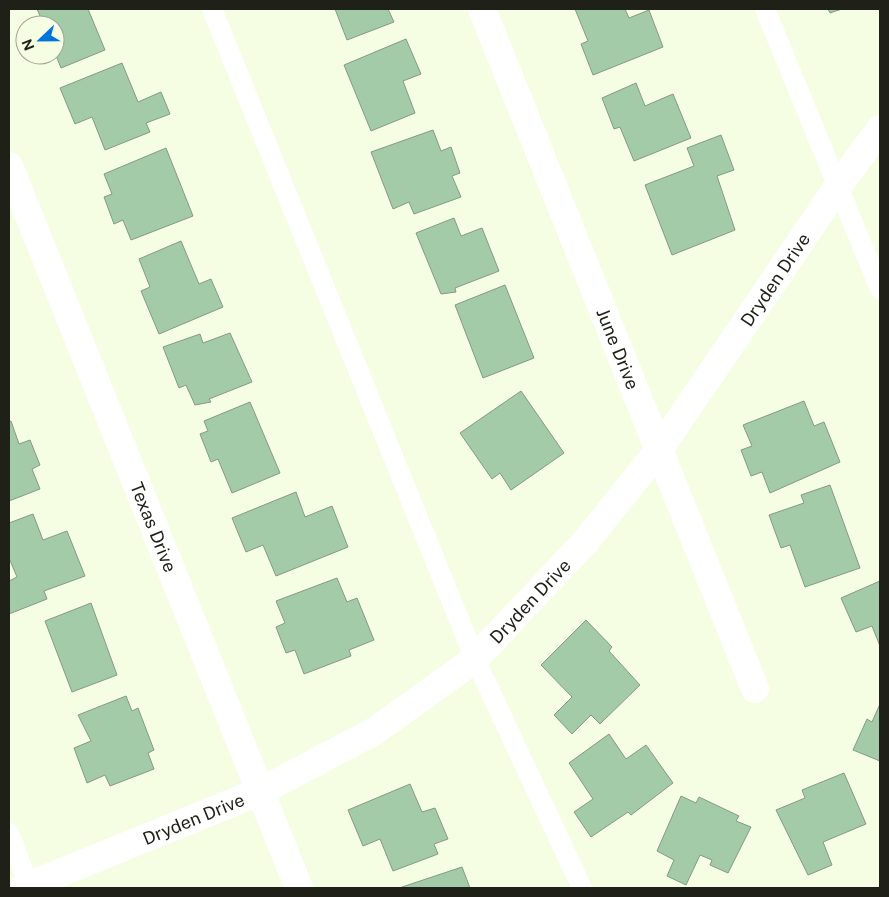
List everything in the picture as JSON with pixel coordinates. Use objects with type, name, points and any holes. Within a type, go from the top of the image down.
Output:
[{"type":"street","name":"June Drive","points":[[482,9],[755,689]]},
{"type":"street","name":"Dryden Drive","points":[[27,887],[261,791],[375,730],[475,660],[586,542],[659,450],[839,185],[880,129]]},
{"type":"street","name":"Texas Drive","points":[[9,166],[299,888]]},
{"type":"lane","points":[[212,9],[475,660],[582,888]]},
{"type":"lane","points":[[765,9],[839,185],[880,289]]},
{"type":"lane","points":[[9,833],[27,887]]},
{"type":"building","points":[[37,9],[88,9],[105,50],[61,68],[60,65],[65,65],[65,15],[40,15]]},
{"type":"building","points":[[335,9],[388,9],[394,22],[347,40]]},
{"type":"building","points":[[575,9],[625,9],[629,18],[649,10],[663,47],[593,75],[581,44],[588,41]]},
{"type":"building","points":[[828,9],[842,9],[830,13]]},
{"type":"building","points":[[406,39],[421,74],[403,81],[415,113],[371,131],[344,65]]},
{"type":"building","points":[[122,63],[138,102],[161,92],[170,114],[146,123],[150,132],[105,150],[92,117],[75,124],[60,88]]},
{"type":"building","points":[[636,83],[645,106],[673,94],[691,138],[634,161],[620,127],[614,129],[602,98]]},
{"type":"building","points":[[433,130],[441,151],[451,147],[460,173],[452,176],[461,197],[414,214],[409,202],[393,209],[371,152]]},
{"type":"building","points":[[721,135],[734,170],[717,176],[735,230],[672,255],[645,185],[694,166],[687,148]]},
{"type":"building","points":[[166,148],[193,216],[131,240],[123,220],[114,224],[104,197],[112,194],[104,174]]},
{"type":"building","points":[[454,218],[461,236],[482,228],[499,271],[455,288],[456,292],[441,294],[416,233]]},
{"type":"building","points":[[181,241],[199,284],[211,279],[223,307],[159,334],[141,291],[150,287],[139,259]]},
{"type":"building","points":[[505,285],[534,358],[483,378],[455,305]]},
{"type":"building","points":[[230,333],[252,382],[209,399],[211,402],[195,405],[186,385],[179,388],[163,347],[200,334],[203,343]]},
{"type":"building","points":[[521,391],[564,453],[511,490],[500,473],[492,479],[460,433]]},
{"type":"building","points":[[804,401],[814,426],[824,422],[840,462],[770,493],[762,472],[751,476],[741,450],[752,446],[743,425]]},
{"type":"building","points":[[250,402],[280,473],[232,493],[218,459],[211,462],[200,434],[208,431],[204,421]]},
{"type":"building","points":[[11,421],[19,444],[30,440],[40,465],[32,469],[40,489],[9,501],[9,422]]},
{"type":"building","points":[[830,485],[860,568],[805,587],[790,545],[781,548],[769,515],[804,503],[801,495]]},
{"type":"building","points":[[296,492],[305,517],[332,506],[348,547],[276,576],[263,545],[246,552],[232,518]]},
{"type":"building","points":[[33,514],[43,540],[67,531],[85,576],[44,591],[47,599],[9,614],[9,581],[17,577],[9,558],[9,523]]},
{"type":"building","points":[[337,578],[347,602],[357,598],[374,640],[349,650],[351,656],[304,674],[295,650],[286,653],[276,627],[285,623],[276,601]]},
{"type":"building","points":[[880,581],[880,646],[872,626],[856,632],[841,598]]},
{"type":"building","points":[[91,603],[117,675],[72,692],[45,621]]},
{"type":"building","points":[[586,620],[612,647],[609,651],[640,685],[600,724],[591,715],[572,734],[554,715],[572,697],[541,665]]},
{"type":"building","points":[[126,696],[132,711],[138,708],[154,750],[148,753],[154,769],[110,786],[105,775],[87,783],[74,748],[91,741],[78,715]]},
{"type":"building","points":[[880,704],[880,761],[853,750],[867,719],[872,722]]},
{"type":"building","points":[[609,734],[626,759],[646,745],[673,783],[631,815],[628,812],[591,837],[574,812],[593,799],[569,763]]},
{"type":"building","points":[[844,773],[866,824],[823,842],[832,865],[808,875],[776,810],[805,798],[802,790]]},
{"type":"building","points":[[410,784],[422,812],[435,808],[448,839],[434,844],[438,854],[393,871],[380,839],[363,846],[348,810]]},
{"type":"building","points":[[681,796],[696,803],[699,797],[739,816],[736,821],[751,827],[728,873],[710,865],[712,860],[700,855],[686,885],[667,876],[674,860],[657,851]]},
{"type":"building","points":[[462,867],[470,888],[399,888]]}]
